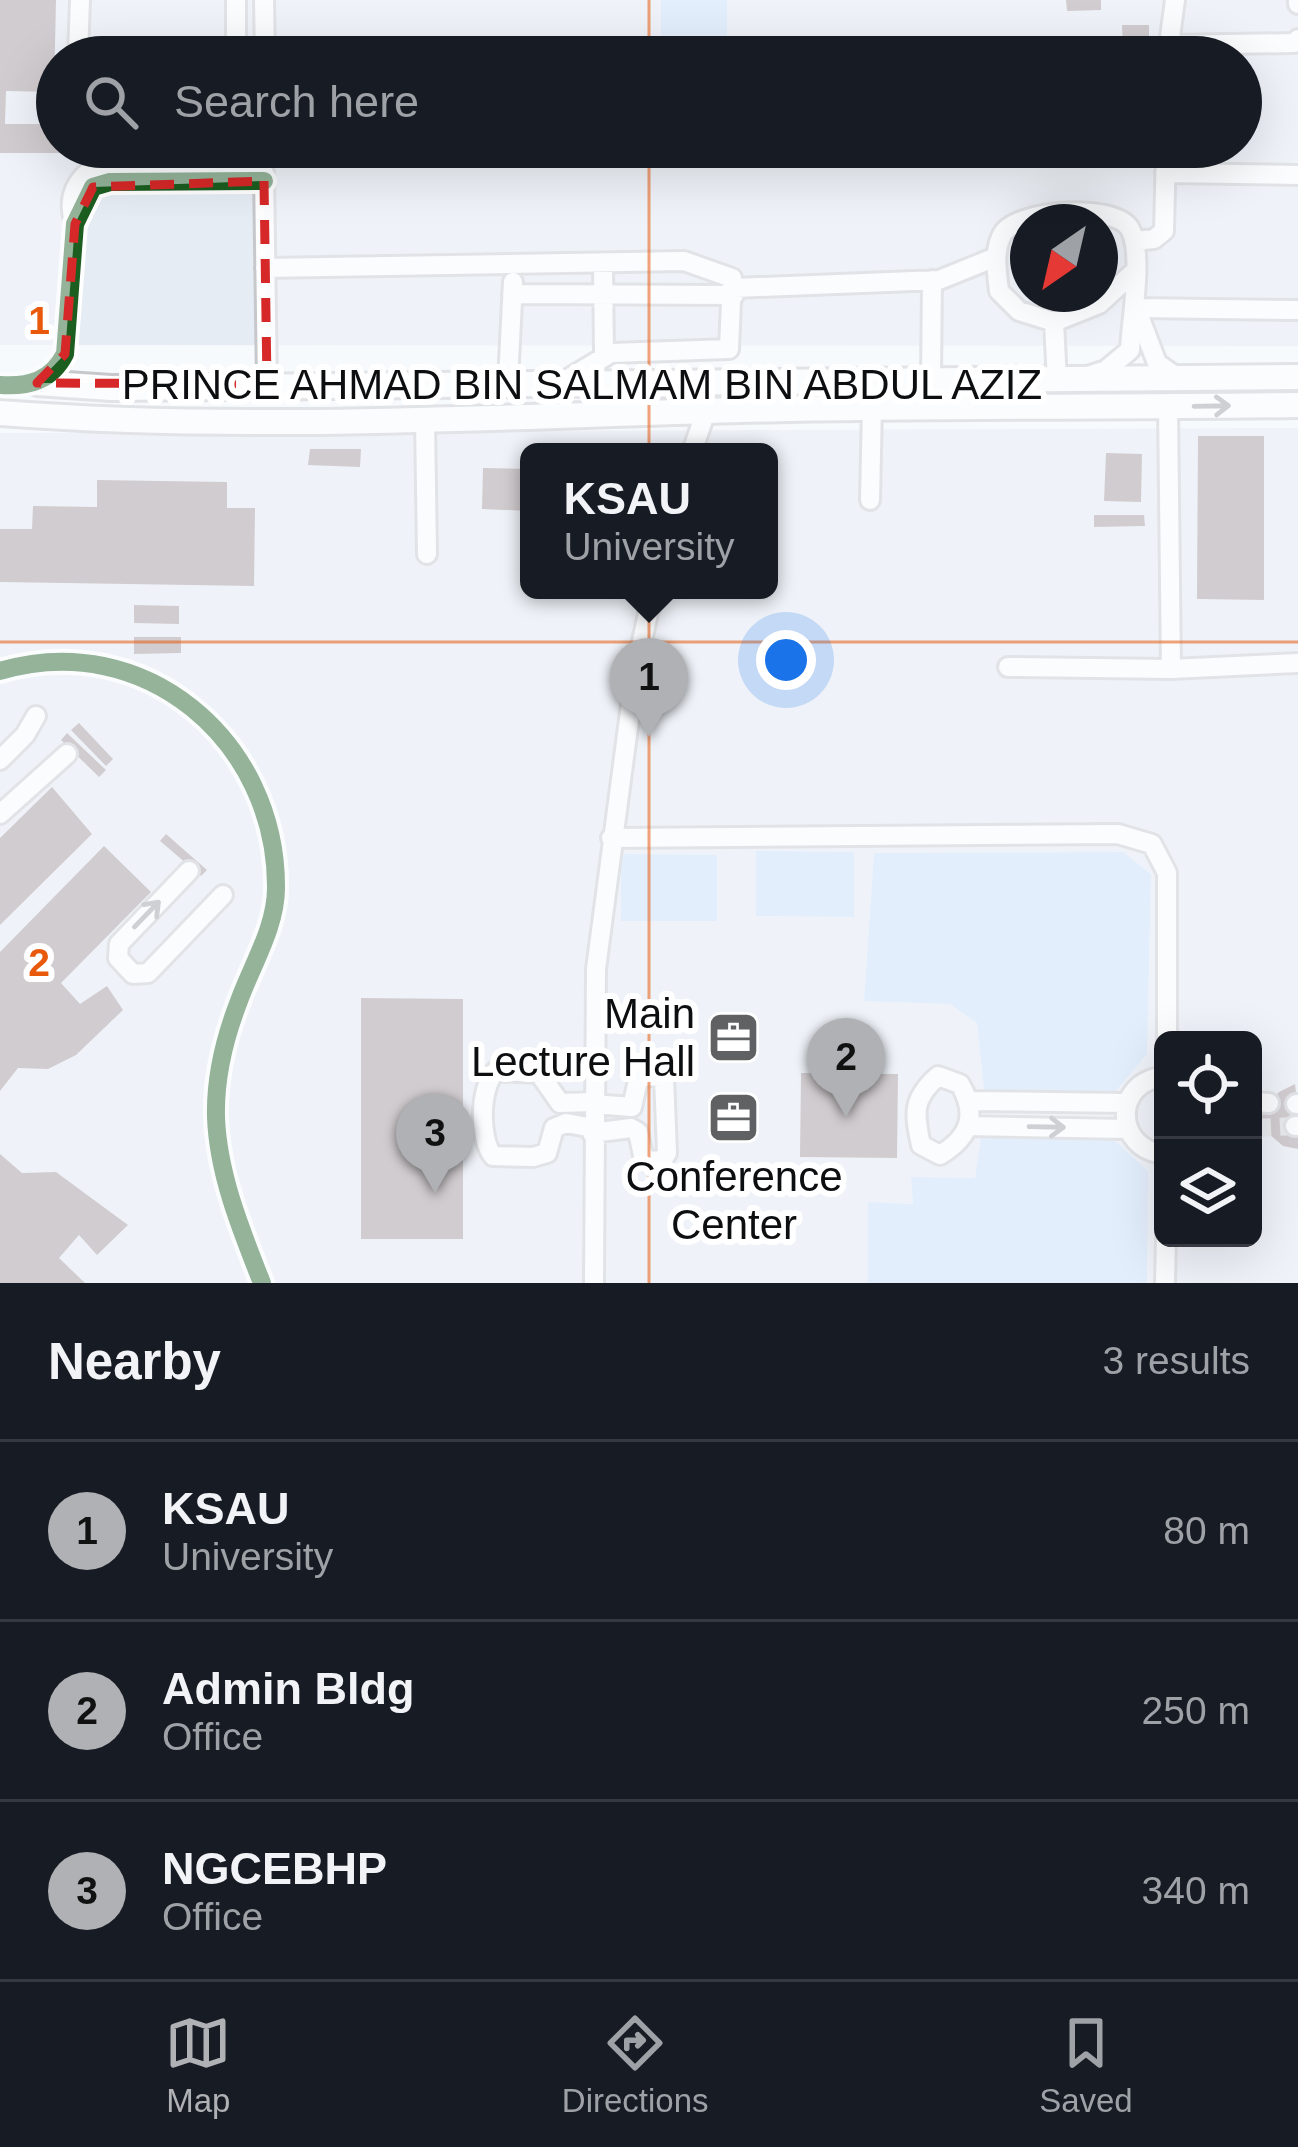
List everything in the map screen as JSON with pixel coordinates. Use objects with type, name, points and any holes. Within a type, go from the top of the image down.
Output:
[{"type":"main road","name":"PRINCE AHMAD BIN SALMAM BIN ABDUL AZIZ","points":[[37,383],[93,388],[1298,377]]},
{"type":"main road","points":[[931,380],[931,409]]},
{"type":"main road","name":"PRINCE AHMAD BIN SALMAM BIN ABDUL AZIZ","points":[[0,413],[112,419],[425,420],[872,407],[1298,405]]},
{"type":"street","points":[[79,36],[80,0]]},
{"type":"street","points":[[236,0],[236,36]]},
{"type":"street","points":[[265,0],[265,36]]},
{"type":"street","points":[[1170,36],[1175,0]]},
{"type":"street","points":[[1262,45],[1298,39]]},
{"type":"street","name":"PRINCE AHMAD BIN SALMAM BIN ABDUL AZIZ","points":[[37,383],[58,368],[65,354],[75,224],[70,206],[83,168]]},
{"type":"street","points":[[264,168],[267,384]]},
{"type":"street","points":[[1134,241],[1154,239],[1164,231],[1166,168]]},
{"type":"street","points":[[1166,173],[1298,175]]},
{"type":"street","points":[[75,224],[93,188],[110,182],[264,182]]},
{"type":"street","points":[[1083,377],[1106,370],[1130,350],[1135,271],[1134,241],[1126,222],[1104,212],[1042,214],[1003,232],[996,257],[999,291],[1019,310],[1054,322],[1100,304],[1135,271]]},
{"type":"street","points":[[512,294],[734,291],[932,280],[996,257]]},
{"type":"street","points":[[266,268],[691,262],[727,274],[734,291],[729,349],[604,355],[561,383]]},
{"type":"street","points":[[602,264],[604,355]]},
{"type":"street","points":[[508,382],[514,265]]},
{"type":"street","points":[[931,380],[932,280]]},
{"type":"street","points":[[1136,308],[1298,310]]},
{"type":"street","points":[[1136,308],[1157,363],[1179,379]]},
{"type":"street","points":[[1054,322],[1057,382]]},
{"type":"street","points":[[0,386],[37,383]]},
{"type":"street","points":[[870,500],[872,407]]},
{"type":"street","points":[[1168,407],[1171,669]]},
{"type":"street","points":[[695,443],[706,411]]},
{"type":"street","points":[[425,420],[427,554]]},
{"type":"street","points":[[594,1283],[596,969],[610,838],[651,599]]},
{"type":"street","points":[[0,671],[62,658],[128,670],[190,704],[214,726],[250,779],[271,830],[276,892],[268,929],[237,1004],[218,1073],[216,1116],[221,1165],[262,1283]]},
{"type":"street","points":[[1008,667],[1171,669],[1298,663]]},
{"type":"street","points":[[0,760],[36,716]]},
{"type":"street","points":[[0,814],[67,754]]},
{"type":"street","points":[[610,838],[1118,834],[1151,844],[1167,873],[1168,1031]]},
{"type":"street","points":[[190,871],[119,944],[118,958],[133,974],[148,973],[223,896]]},
{"type":"street","points":[[496,1071],[533,1072],[544,1076],[560,1103],[593,1103],[632,1107],[639,1076],[664,1077],[667,1153],[662,1161],[644,1160],[638,1132],[631,1128],[593,1130],[560,1124],[554,1128],[547,1153],[532,1157],[493,1156],[486,1148],[484,1090],[496,1071]]},
{"type":"street","points":[[938,1076],[960,1084],[970,1101],[968,1126],[958,1144],[940,1155],[921,1145],[915,1116],[921,1090],[938,1076]]},
{"type":"street","points":[[1154,1079],[1142,1082],[1126,1103],[1126,1129],[1143,1149],[1154,1152]]},
{"type":"street","points":[[970,1101],[1126,1103]]},
{"type":"street","points":[[968,1126],[1126,1129]]},
{"type":"street","points":[[1165,1283],[1166,1247]]},
{"type":"highlighted area","points":[[264,181],[267,384],[37,383],[65,354],[75,224],[93,187]]},
{"type":"shaded area","points":[[0,0],[1298,0],[1298,346],[0,345]]},
{"type":"shaded area","points":[[661,0],[727,0],[727,36],[661,36]]},
{"type":"shaded area","points":[[1298,428],[1298,1283],[0,1283],[0,433]]},
{"type":"shaded area","points":[[756,851],[854,852],[854,917],[756,916]]},
{"type":"shaded area","points":[[1123,852],[1151,874],[1147,1054],[1115,1092],[984,1090],[977,1023],[950,1004],[864,1001],[874,853]]},
{"type":"shaded area","points":[[621,854],[717,855],[717,921],[621,921]]},
{"type":"shaded area","points":[[981,1138],[1113,1139],[1148,1171],[1147,1283],[868,1283],[868,1202],[913,1204],[911,1177],[975,1178]]},
{"type":"building","points":[[0,0],[56,0],[55,36],[36,36],[36,92],[6,91],[5,124],[36,124],[36,153],[0,153]]},
{"type":"building","points":[[1066,0],[1101,0],[1101,10],[1067,11]]},
{"type":"building","points":[[1122,25],[1149,25],[1149,36],[1122,36]]},
{"type":"building","points":[[1198,436],[1264,436],[1264,600],[1197,599]]},
{"type":"building","points":[[310,449],[361,449],[360,467],[308,465]]},
{"type":"building","points":[[1106,453],[1142,454],[1141,502],[1104,501]]},
{"type":"building","points":[[483,468],[520,469],[520,511],[482,509]]},
{"type":"building","points":[[97,480],[227,482],[227,508],[255,508],[254,586],[0,582],[0,529],[32,529],[33,506],[97,507]]},
{"type":"building","points":[[1094,515],[1144,515],[1145,526],[1094,527]]},
{"type":"building","points":[[134,605],[179,606],[179,624],[134,623]]},
{"type":"building","points":[[134,637],[181,637],[181,653],[134,654]]},
{"type":"building","points":[[79,723],[113,759],[106,766],[71,730]]},
{"type":"building","points":[[67,733],[106,770],[99,777],[61,740]]},
{"type":"building","points":[[52,787],[92,834],[0,925],[0,838]]},
{"type":"building","points":[[166,834],[207,870],[201,876],[160,841]]},
{"type":"building","points":[[104,846],[151,892],[61,983],[80,1004],[107,986],[123,1010],[76,1055],[48,1069],[18,1068],[0,1091],[0,952]]},
{"type":"building","points":[[361,998],[463,999],[463,1239],[361,1239]]},
{"type":"building","points":[[801,1073],[898,1074],[897,1158],[800,1157]]},
{"type":"building","points":[[1295,1084],[1297,1101],[1291,1119],[1298,1131],[1298,1149],[1283,1146],[1262,1131],[1262,1107]]},
{"type":"building","points":[[0,1154],[22,1173],[56,1172],[128,1225],[97,1255],[79,1235],[59,1258],[85,1283],[0,1283]]},
{"type":"tunnel","points":[[1262,1128],[1295,1126]]},
{"type":"cycle path","points":[[0,385],[38,380],[53,371],[65,354],[75,224],[93,187],[110,182],[264,181]]},
{"type":"cycle path","points":[[0,671],[53,662],[104,666],[151,682],[192,708],[227,743],[254,786],[270,835],[275,903],[225,1043],[216,1117],[226,1181],[262,1283]]},
{"type":"place","name":"KSAU","points":[[649,737]]},
{"type":"place","name":"Main Lecture Hall","points":[[734,1037]]},
{"type":"place","name":"Conference Center","points":[[734,1117]]},
{"type":"place","name":"Admin Bldg","points":[[846,1117]]},
{"type":"place","name":"NGCEBHP","points":[[435,1193]]}]
